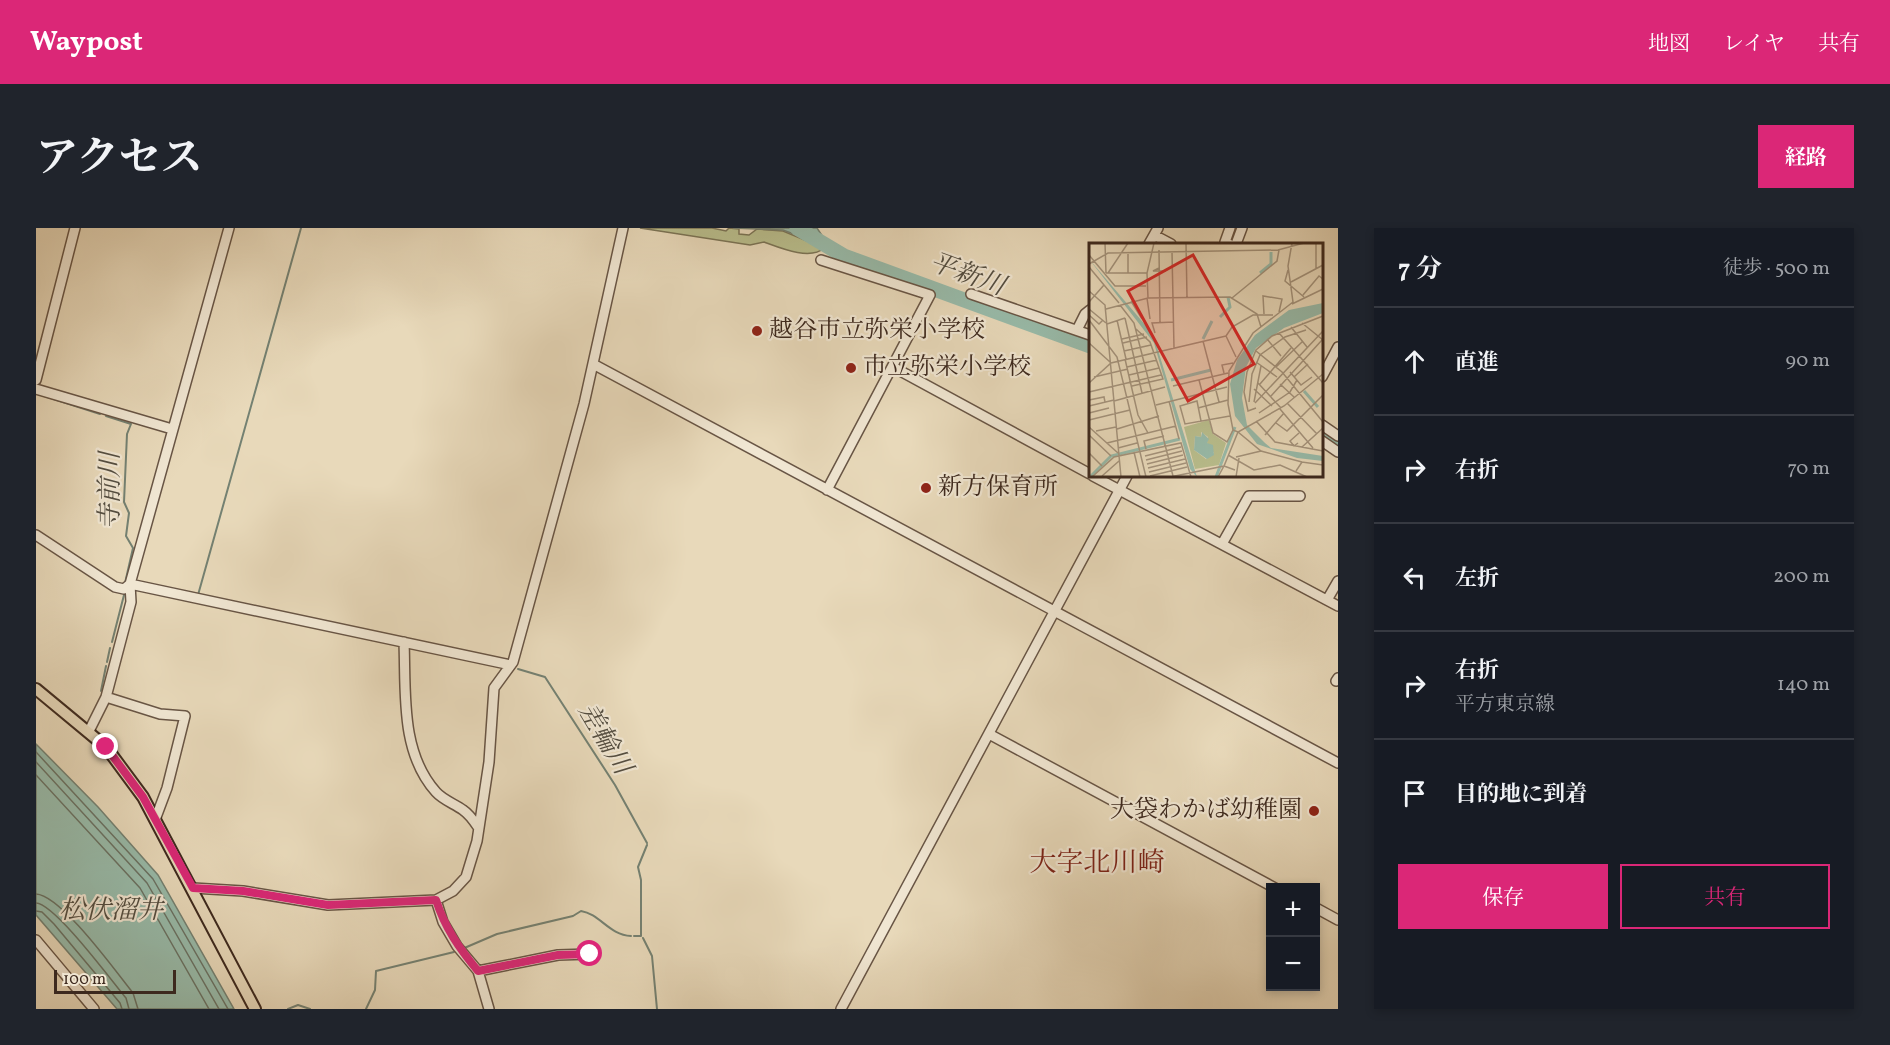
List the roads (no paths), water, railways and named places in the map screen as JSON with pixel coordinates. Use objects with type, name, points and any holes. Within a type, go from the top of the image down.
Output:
[{"type":"main road","points":[[36,689],[89,731],[125,771],[193,888],[255,1009]]},
{"type":"street","points":[[36,380],[75,228]]},
{"type":"street","points":[[89,731],[106,697],[131,602],[130,584],[229,228]]},
{"type":"street","points":[[193,888],[243,891],[328,905],[436,900],[453,891],[466,877],[477,841],[489,762],[494,688],[511,665],[593,364],[623,228]]},
{"type":"street","points":[[1228,243],[1225,242],[1230,228]]},
{"type":"street","points":[[1236,243],[1242,228]]},
{"type":"street","points":[[1156,232],[1170,243]]},
{"type":"street","points":[[821,260],[930,295],[827,490]]},
{"type":"street","points":[[971,294],[1089,335]]},
{"type":"street","points":[[1077,330],[1089,311]]},
{"type":"street","points":[[1323,375],[1338,347]]},
{"type":"street","points":[[593,364],[1338,763]]},
{"type":"street","points":[[893,367],[1089,473]]},
{"type":"street","points":[[36,389],[172,429]]},
{"type":"street","points":[[1323,426],[1338,436]]},
{"type":"street","points":[[1323,442],[1338,452]]},
{"type":"street","points":[[1096,477],[1338,606]]},
{"type":"street","points":[[841,1009],[1127,477]]},
{"type":"street","points":[[1221,544],[1249,496],[1300,496]]},
{"type":"street","points":[[36,535],[115,587],[124,589],[130,584]]},
{"type":"street","points":[[1327,600],[1338,581]]},
{"type":"street","points":[[130,584],[511,665]]},
{"type":"street","points":[[405,642],[407,726],[417,760],[428,782],[438,795],[462,809],[478,827]]},
{"type":"street","points":[[106,697],[160,714],[185,716],[169,780],[155,820]]},
{"type":"street","points":[[989,734],[1266,883]]},
{"type":"street","points":[[436,900],[443,922],[457,946],[478,971],[489,1009]]},
{"type":"street","points":[[1320,910],[1338,920]]},
{"type":"street","points":[[36,940],[94,1009]]},
{"type":"street","points":[[478,971],[558,955],[590,954]]},
{"type":"water","points":[[733,228],[817,228],[823,237],[818,243],[783,230]]},
{"type":"water","name":"松伏溜井","points":[[36,744],[98,807],[158,875],[234,1009],[117,1009],[36,915]]},
{"type":"waterway","points":[[198,595],[301,228]]},
{"type":"waterway","name":"平新川","points":[[797,228],[844,256],[1089,346]]},
{"type":"waterway","name":"寺前川","points":[[38,394],[100,414]]},
{"type":"waterway","name":"寺前川","points":[[106,416],[131,424],[127,434],[124,502],[129,513],[126,536],[133,548],[125,583]]},
{"type":"waterway","name":"平新川","points":[[1323,434],[1338,443]]},
{"type":"waterway","name":"寺前川","points":[[112,642],[124,595]]},
{"type":"waterway","name":"寺前川","points":[[107,662],[110,648]]},
{"type":"waterway","name":"寺前川","points":[[101,691],[106,666]]},
{"type":"waterway","name":"差輪川","points":[[518,669],[545,677],[615,785],[647,843]]},
{"type":"waterway","name":"差輪川","points":[[634,936],[641,936],[641,880],[638,867],[647,845]]},
{"type":"waterway","name":"差輪川","points":[[462,949],[497,934],[573,916],[581,911],[594,916],[617,932],[631,936]]},
{"type":"waterway","points":[[643,938],[652,956],[657,1009]]},
{"type":"waterway","name":"差輪川","points":[[366,1009],[375,990],[376,971],[454,952]]},
{"type":"waterway","name":"差輪川","points":[[288,1009],[298,1005],[310,1009]]},
{"type":"place","name":"越谷市立弥栄小学校","points":[[757,331]]},
{"type":"place","name":"市立弥栄小学校","points":[[851,368]]},
{"type":"place","name":"新方保育所","points":[[926,488]]},
{"type":"place","name":"大袋わかば幼稚園","points":[[1314,811]]},
{"type":"district","name":"大字北川崎","points":[[1097,864]]}]
